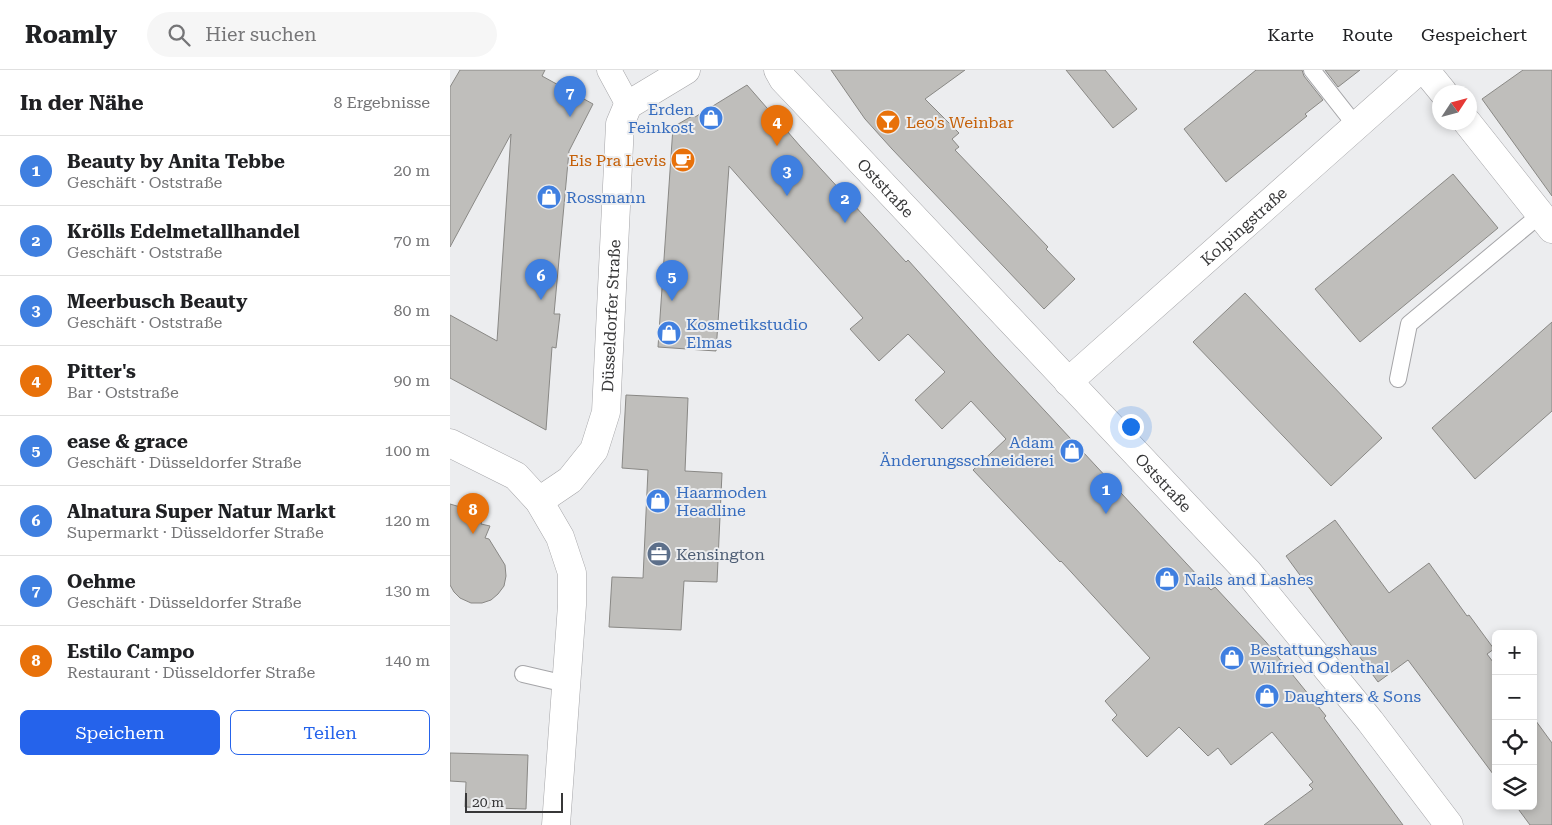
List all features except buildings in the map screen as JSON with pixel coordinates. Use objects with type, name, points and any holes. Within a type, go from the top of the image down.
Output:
[{"type":"street","points":[[609,70],[628,105],[686,70]]},
{"type":"street","name":"Oststraße","points":[[778,70],[790,86],[1248,572],[1370,721],[1449,825]]},
{"type":"street","name":"Kolpingstraße","points":[[1068,382],[1419,70]]},
{"type":"street","points":[[1425,70],[1437,85]]},
{"type":"street","name":"Düsseldorfer Straße","points":[[539,501],[570,480],[594,450],[606,412],[620,124],[628,105]]},
{"type":"street","points":[[1473,130],[1546,221]]},
{"type":"street","points":[[450,443],[516,476],[539,501],[560,537],[572,573],[572,604],[556,825]]},
{"type":"lane","points":[[1312,70],[1356,126]]},
{"type":"lane","points":[[1398,379],[1409,324],[1546,221]]},
{"type":"lane","points":[[523,674],[566,684]]},
{"type":"place","name":"Oehme","points":[[570,117]]},
{"type":"place","name":"Erden Feinkost","points":[[711,118]]},
{"type":"place","name":"Leo's Weinbar","points":[[888,122]]},
{"type":"place","name":"Pitter's","points":[[777,146]]},
{"type":"place","name":"Eis Pra Levis","points":[[683,160]]},
{"type":"place","name":"Meerbusch Beauty","points":[[787,196]]},
{"type":"place","name":"Rossmann","points":[[549,197]]},
{"type":"place","name":"Krölls Edelmetallhandel","points":[[845,223]]},
{"type":"place","name":"Alnatura Super Natur Markt","points":[[541,300]]},
{"type":"place","name":"ease & grace","points":[[672,301]]},
{"type":"place","name":"Kosmetikstudio Elmas","points":[[669,333]]},
{"type":"place","name":"Adam Änderungsschneiderei","points":[[1072,451]]},
{"type":"place","name":"Haarmoden Headline","points":[[658,501]]},
{"type":"place","name":"Beauty by Anita Tebbe","points":[[1106,514]]},
{"type":"place","name":"Estilo Campo","points":[[473,534]]},
{"type":"place","name":"Kensington","points":[[659,554]]},
{"type":"place","name":"Nails and Lashes","points":[[1167,579]]},
{"type":"place","name":"Bestattungshaus Wilfried Odenthal","points":[[1232,658]]},
{"type":"place","name":"Daughters & Sons","points":[[1267,696]]}]
